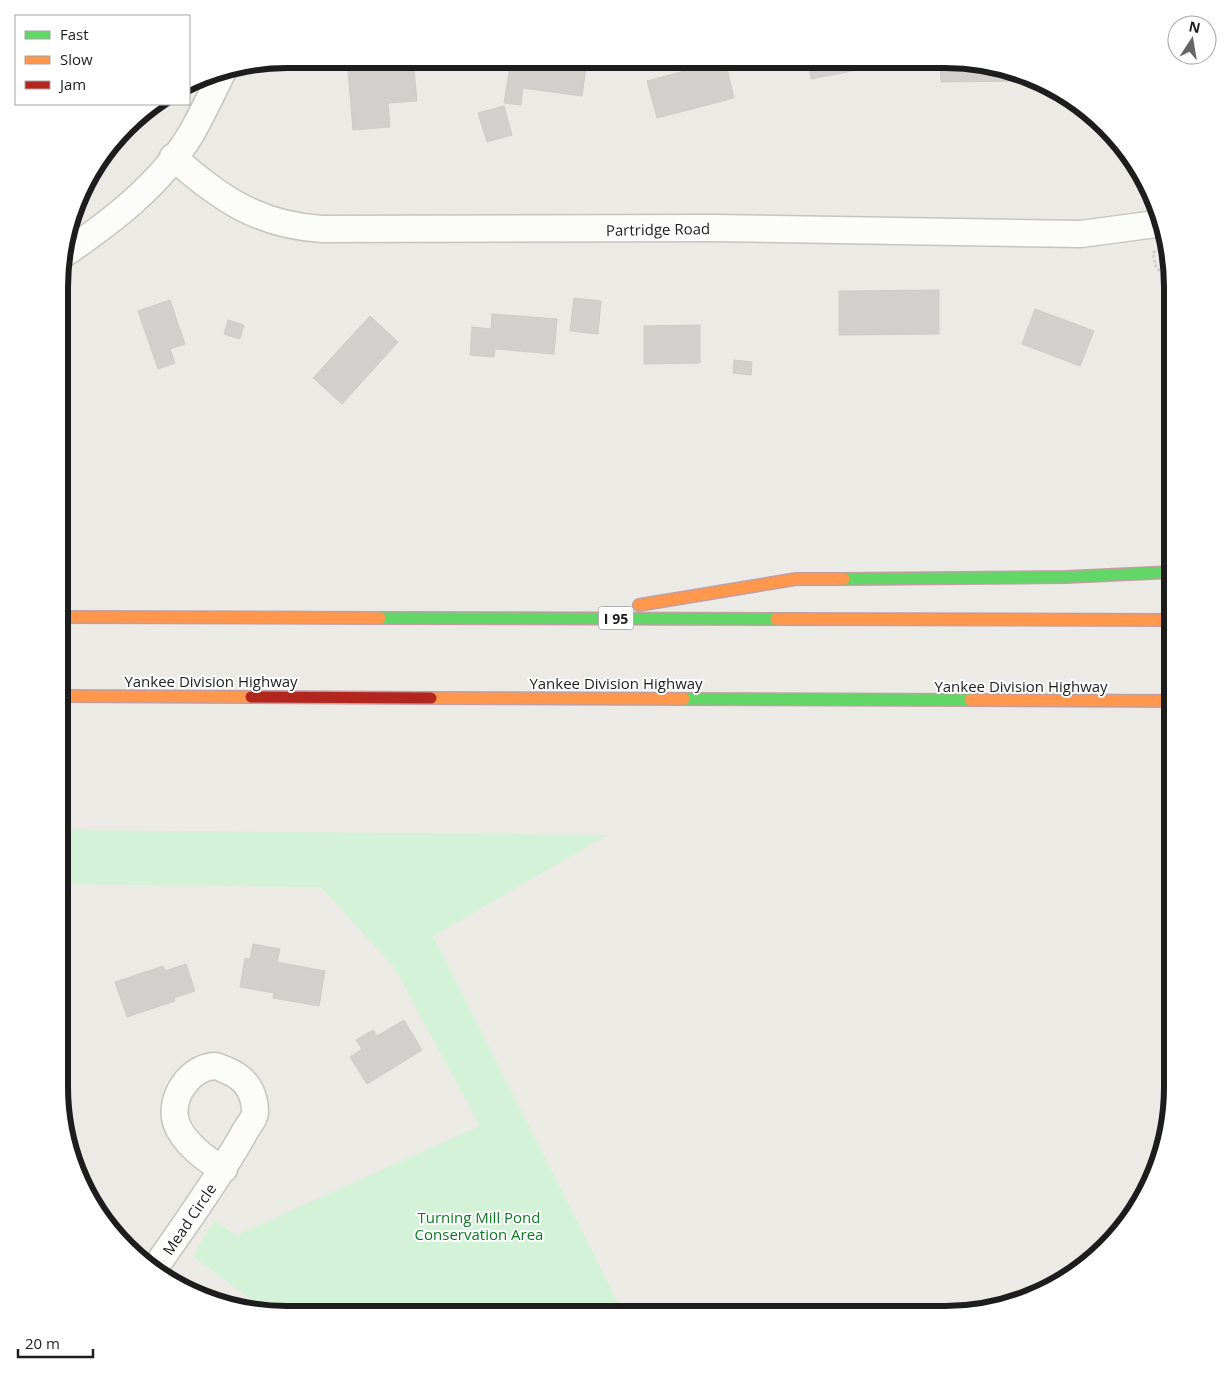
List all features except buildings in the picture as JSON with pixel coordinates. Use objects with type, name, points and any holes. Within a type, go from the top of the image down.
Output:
[{"type":"highway","points":[[564,618],[796,579],[1048,577],[1164,572]]},
{"type":"highway","name":"I 95","points":[[68,617],[1164,620]]},
{"type":"highway","name":"Yankee Division Highway","points":[[68,696],[1164,701]]},
{"type":"street","points":[[71,249],[126,208],[156,178],[190,135],[219,78]]},
{"type":"street","name":"Partridge Road","points":[[173,157],[204,185],[242,208],[293,226],[322,229],[713,228],[1158,234]]},
{"type":"street","name":"Mead Circle","points":[[158,1265],[224,1169]]},
{"type":"path","points":[[1159,239],[1153,253],[1155,265],[1159,270],[1164,270]]},
{"type":"green space","name":"Turning Mill Pond Conservation Area","points":[[68,830],[607,835],[433,936],[619,1306],[259,1305],[193,1256],[214,1221],[237,1235],[480,1126],[394,967],[321,887],[68,884]]},
{"type":"traffic: fast","points":[[844,579],[1066,577],[1164,572]]},
{"type":"traffic: fast","points":[[380,618],[776,619]]},
{"type":"traffic: fast","points":[[684,699],[970,700]]},
{"type":"traffic: slow","points":[[639,605],[796,579],[844,579]]},
{"type":"traffic: slow","points":[[68,617],[380,618]]},
{"type":"traffic: slow","points":[[776,619],[1164,620]]},
{"type":"traffic: slow","points":[[68,696],[251,697]]},
{"type":"traffic: slow","points":[[431,698],[684,699]]},
{"type":"traffic: slow","points":[[970,700],[1164,701]]},
{"type":"traffic: jam","points":[[251,697],[431,698]]}]
